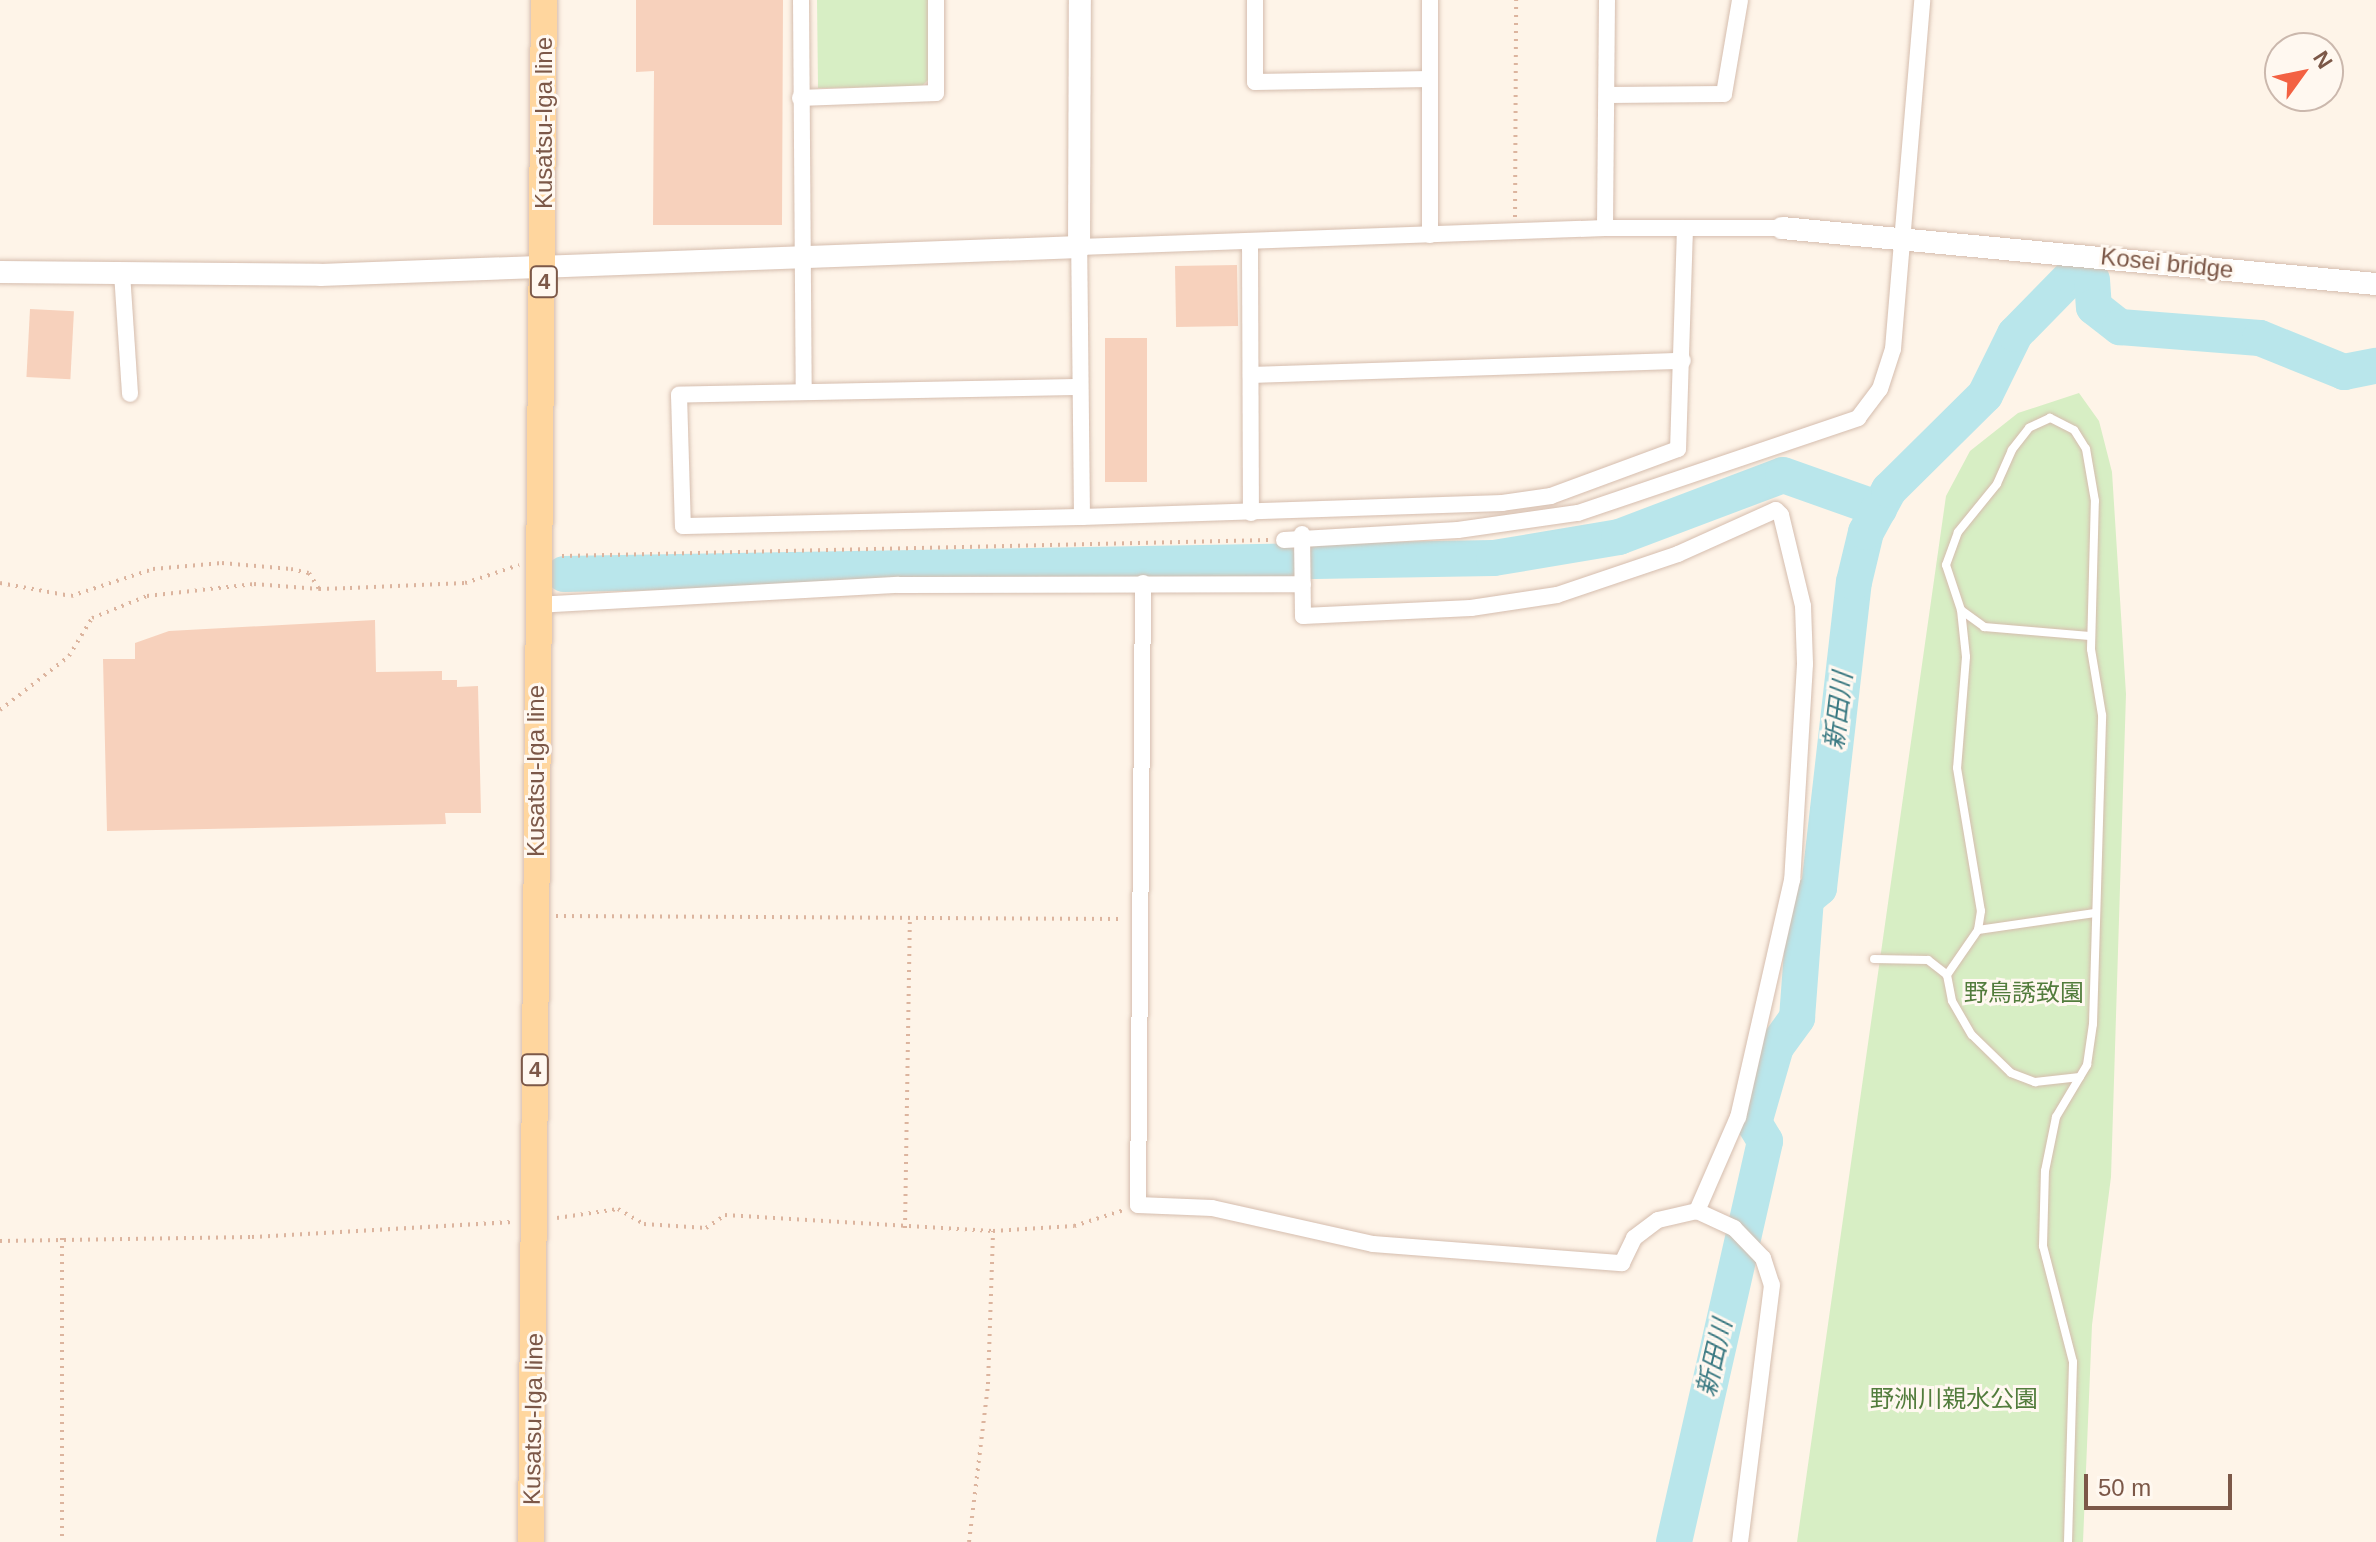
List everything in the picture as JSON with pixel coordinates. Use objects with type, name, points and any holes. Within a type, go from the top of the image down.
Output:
[{"type":"main road","name":"Kusatsu-Iga line","points":[[531,1542],[536,601],[545,262],[544,0]]},
{"type":"street","points":[[801,0],[804,390]]},
{"type":"street","points":[[800,98],[936,93],[936,0]]},
{"type":"street","points":[[1080,0],[1082,517]]},
{"type":"street","points":[[1255,0],[1255,82],[1430,79]]},
{"type":"street","points":[[1430,0],[1430,235]]},
{"type":"street","points":[[1605,228],[1607,0]]},
{"type":"street","points":[[1608,95],[1724,94],[1740,0]]},
{"type":"street","points":[[1284,540],[1458,530],[1578,513],[1858,418],[1880,389],[1893,349],[1922,0]]},
{"type":"street","points":[[0,272],[320,275],[545,262],[1250,242],[1605,228],[1782,228]]},
{"type":"street","points":[[1080,387],[804,390],[679,395],[683,526],[1251,513],[1502,503],[1564,492],[1678,449],[1685,228]]},
{"type":"street","name":"Kosei bridge","points":[[1782,228],[1959,242],[2376,284]]},
{"type":"street","points":[[1250,242],[1251,513]]},
{"type":"street","points":[[122,273],[130,394]]},
{"type":"street","points":[[1251,375],[1683,361]]},
{"type":"street","points":[[1302,539],[1303,616],[1471,608],[1572,590],[1776,510],[1781,515],[1803,606],[1805,664],[1792,880],[1769,1006],[1738,1117],[1697,1211]]},
{"type":"street","points":[[536,601],[643,595],[1303,579]]},
{"type":"street","points":[[1143,583],[1138,1205],[1212,1208],[1373,1244],[1622,1263],[1634,1238],[1658,1220],[1697,1211],[1734,1228],[1763,1258],[1772,1285],[1740,1542]]},
{"type":"lane","points":[[1947,975],[1978,930],[1977,866],[1957,768],[1966,657],[1961,610],[1946,565],[1958,532],[2029,428],[2050,418],[2074,430],[2086,449],[2095,501],[2090,636],[2102,715],[2093,1024],[2080,1077],[2056,1117],[2044,1201],[2052,1296],[2073,1362],[2068,1542]]},
{"type":"lane","points":[[1961,610],[1984,627],[2090,636]]},
{"type":"lane","points":[[1978,930],[2095,913]]},
{"type":"lane","points":[[1874,959],[1928,960],[1947,975],[1972,1035],[2011,1073],[2035,1082],[2080,1077]]},
{"type":"path","points":[[1515,231],[1516,0]]},
{"type":"path","points":[[0,710],[69,656],[92,618],[147,596],[254,584],[319,589],[465,583],[537,561],[1284,540]]},
{"type":"path","points":[[0,583],[71,596],[153,569],[222,563],[309,573],[319,589]]},
{"type":"path","points":[[535,916],[1142,919]]},
{"type":"path","points":[[905,1228],[910,919]]},
{"type":"path","points":[[0,1241],[252,1237],[381,1224],[535,1221],[618,1209],[644,1224],[706,1228],[725,1215],[993,1231],[1074,1226],[1138,1205]]},
{"type":"path","points":[[969,1542],[988,1384],[993,1231]]},
{"type":"path","points":[[62,1238],[62,1542]]},
{"type":"green space","points":[[817,0],[929,0],[931,77],[921,87],[818,88]]},
{"type":"green space","name":"野洲川親水公園","points":[[2079,393],[2099,421],[2112,472],[2126,694],[2111,1177],[2092,1325],[2083,1542],[1797,1542],[1946,496],[1970,451],[2018,413]]},
{"type":"building","points":[[636,0],[783,0],[782,225],[653,225],[654,71],[636,72]]},
{"type":"building","points":[[1237,265],[1238,326],[1176,327],[1175,266]]},
{"type":"building","points":[[30,309],[74,311],[70,379],[26,377]]},
{"type":"building","points":[[1105,338],[1147,338],[1147,482],[1105,482]]},
{"type":"building","points":[[375,620],[376,672],[442,671],[442,680],[457,680],[457,687],[478,686],[481,813],[445,813],[446,824],[107,831],[103,659],[135,659],[135,643],[169,631]]},
{"type":"waterway","name":"新田川","points":[[1674,1542],[1765,1141],[1754,1123],[1776,1047],[1797,1018],[1806,899],[1819,888],[1854,582],[1866,532],[1889,490],[1985,395],[2015,334],[2072,276],[2092,280],[2094,307],[2120,327],[2260,338],[2344,372],[2376,366]]},
{"type":"waterway","points":[[564,574],[1494,558],[1619,537],[1783,475],[1879,509]]},
{"type":"park label","name":"野鳥誘致園","points":[[2024,993]]}]
